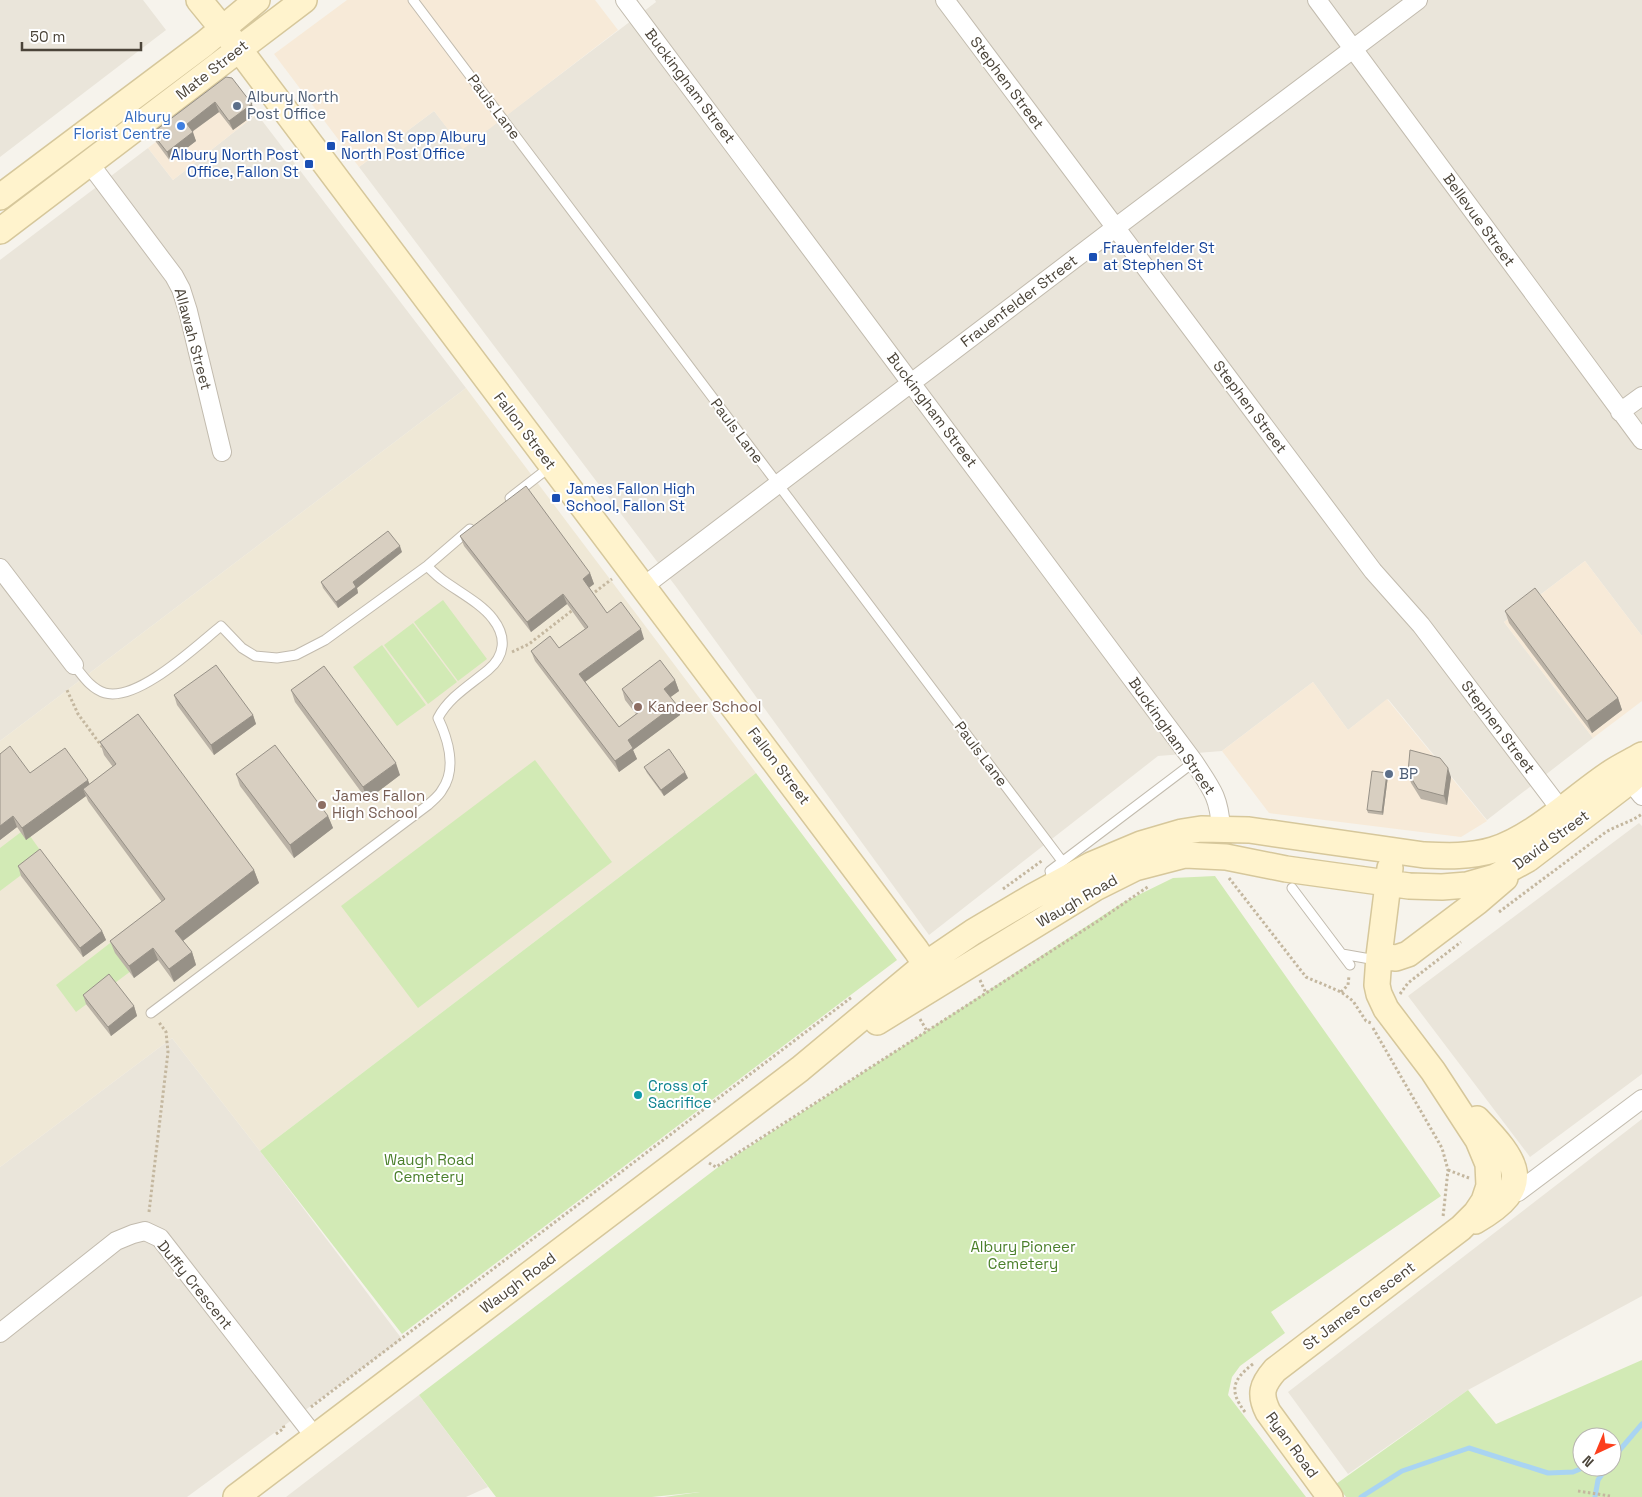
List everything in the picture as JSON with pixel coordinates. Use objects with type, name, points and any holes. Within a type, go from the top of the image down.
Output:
[{"type":"main road","name":"Fallon Street","points":[[200,0],[644,586],[933,974]]},
{"type":"main road","name":"Mate Street","points":[[0,197],[204,44],[257,0]]},
{"type":"main road","name":"Mate Street","points":[[0,231],[304,0]]},
{"type":"main road","name":"David Street","points":[[1392,851],[1452,856],[1493,850],[1509,844],[1561,810],[1613,771],[1642,755]]},
{"type":"main road","name":"David Street","points":[[1388,883],[1424,887],[1467,885],[1495,877],[1528,859],[1638,782]]},
{"type":"main road","name":"Waugh Road","points":[[933,974],[973,932],[1091,865],[1141,844],[1182,832],[1221,828],[1249,830],[1392,851]]},
{"type":"main road","points":[[1392,851],[1379,958],[1377,990],[1379,1016],[1433,1071],[1499,1143],[1512,1161],[1515,1173],[1514,1180],[1492,1187]]},
{"type":"main road","name":"Waugh Road","points":[[236,1497],[800,1069],[933,974],[1135,868],[1186,855],[1226,857],[1286,869],[1388,883]]},
{"type":"main road","points":[[1379,958],[1396,958],[1408,954],[1477,902],[1528,859]]},
{"type":"main road","name":"St James Crescent","points":[[1263,1389],[1275,1370],[1451,1225],[1480,1207],[1492,1187]]},
{"type":"main road","name":"Ryan Road","points":[[1263,1389],[1263,1403],[1268,1412],[1330,1497]]},
{"type":"street","name":"Buckingham Street","points":[[626,0],[1194,762],[1213,790],[1219,808],[1221,828]]},
{"type":"street","name":"Stephen Street","points":[[945,0],[1373,571],[1421,625],[1561,810]]},
{"type":"street","name":"Bellevue Street","points":[[1317,0],[1642,440]]},
{"type":"street","name":"Frauenfelder Street","points":[[644,586],[1418,0]]},
{"type":"street","name":"Allawah Street","points":[[90,164],[174,276],[181,289],[222,452]]},
{"type":"street","points":[[1620,412],[1642,396]]},
{"type":"street","points":[[2,574],[74,665]]},
{"type":"street","points":[[1492,1187],[1518,1192],[1642,1099]]},
{"type":"street","name":"Duffy Crescent","points":[[0,1333],[116,1242],[145,1231],[160,1238],[315,1437]]},
{"type":"lane","name":"Pauls Lane","points":[[413,0],[1062,861]]},
{"type":"lane","points":[[506,501],[552,466]]},
{"type":"lane","points":[[74,665],[88,684],[106,693],[130,692],[156,678],[221,626],[242,648],[255,656],[277,658],[296,655],[325,640],[427,566],[476,524]]},
{"type":"lane","points":[[152,1013],[428,805],[443,790],[450,773],[450,754],[445,732],[438,718],[445,705],[500,659],[503,646],[493,619],[427,566]]},
{"type":"lane","name":"Waugh Road","points":[[1054,886],[1050,871],[1194,762]]},
{"type":"lane","points":[[1292,888],[1350,965]]},
{"type":"lane","points":[[1342,954],[1379,958]]},
{"type":"path","points":[[589,596],[612,579]]},
{"type":"path","points":[[500,659],[529,644],[574,608]]},
{"type":"path","points":[[67,690],[78,714],[107,753]]},
{"type":"path","points":[[1498,913],[1606,832],[1642,814]]},
{"type":"path","points":[[1224,874],[1306,977],[1341,992],[1353,1001],[1366,1021],[1379,1016],[1408,983],[1468,936]]},
{"type":"path","points":[[716,1167],[1093,924],[1153,883]]},
{"type":"path","points":[[1341,992],[1348,985],[1350,965]]},
{"type":"path","points":[[303,1405],[311,1407],[858,993]]},
{"type":"path","points":[[149,1212],[168,1052],[166,1032],[152,1013]]},
{"type":"path","points":[[1379,1016],[1442,1148],[1448,1170],[1445,1208],[1451,1225]]},
{"type":"path","points":[[1448,1170],[1492,1187]]},
{"type":"path","points":[[276,1434],[284,1428],[281,1421],[285,1417]]},
{"type":"path","points":[[1578,1491],[1610,1496]]},
{"type":"shaded area","points":[[0,0],[143,0],[166,30],[0,157]]},
{"type":"shaded area","points":[[347,0],[595,0],[618,30],[463,149],[434,111],[359,167],[274,54]]},
{"type":"shaded area","points":[[655,0],[1642,0],[1642,636],[1585,561],[1504,622],[1593,738],[1487,820],[1388,699],[1348,730],[1313,682],[1222,751],[1158,756],[929,935],[677,588],[359,167],[434,111],[463,148],[656,2]]},
{"type":"shaded area","points":[[230,85],[236,86],[257,114],[173,180],[148,148]]},
{"type":"shaded area","points":[[257,114],[466,388],[0,741],[0,260],[148,148],[173,180]]},
{"type":"shaded area","name":"James Fallon High School","points":[[466,388],[756,773],[260,1151],[172,1038],[0,1167],[0,741]]},
{"type":"shaded area","points":[[1585,561],[1642,636],[1642,701],[1593,738],[1504,622]]},
{"type":"shaded area","points":[[1313,682],[1348,730],[1387,699],[1487,821],[1461,837],[1269,813],[1222,751]]},
{"type":"shaded area","points":[[1639,823],[1642,826],[1642,1074],[1530,1157],[1408,996]]},
{"type":"shaded area","points":[[172,1038],[402,1339],[187,1497],[0,1497],[0,1167]]},
{"type":"shaded area","points":[[1642,1119],[1642,1296],[1468,1390],[1348,1474],[1288,1392]]},
{"type":"shaded area","points":[[419,1395],[488,1487],[466,1497],[286,1497]]},
{"type":"green space","points":[[443,600],[487,659],[458,681],[414,622]]},
{"type":"green space","points":[[413,623],[457,682],[428,704],[384,645]]},
{"type":"green space","points":[[382,645],[426,705],[397,726],[353,667]]},
{"type":"green space","points":[[535,760],[612,862],[418,1008],[341,906]]},
{"type":"green space","name":"Waugh Road Cemetery","points":[[756,773],[897,960],[402,1334],[260,1151]]},
{"type":"green space","points":[[25,829],[45,857],[0,891],[0,848]]},
{"type":"green space","name":"Albury Pioneer Cemetery","points":[[1215,876],[1441,1196],[1271,1312],[1285,1333],[1240,1366],[1232,1377],[1228,1395],[1306,1497],[664,1497],[700,1492],[652,1497],[496,1497],[419,1395],[717,1168],[1122,903],[1173,878]]},
{"type":"green space","points":[[114,940],[135,968],[76,1012],[56,985]]},
{"type":"green space","points":[[1642,1360],[1642,1497],[1346,1497],[1336,1484],[1468,1390],[1496,1424]]},
{"type":"building","points":[[226,77],[232,78],[252,104],[229,121],[215,102],[187,124],[193,132],[167,152],[152,133]]},
{"type":"building","points":[[526,486],[590,573],[583,579],[607,613],[621,602],[641,629],[579,674],[619,727],[639,712],[622,689],[660,660],[675,680],[664,689],[676,704],[628,740],[633,748],[615,761],[531,651],[550,636],[559,648],[588,627],[563,594],[527,622],[460,536]]},
{"type":"building","points":[[388,531],[400,546],[353,582],[356,587],[336,602],[321,582]]},
{"type":"building","points":[[1535,588],[1618,698],[1587,721],[1505,611]]},
{"type":"building","points":[[216,665],[253,715],[211,745],[174,695]]},
{"type":"building","points":[[324,666],[396,763],[363,787],[291,690]]},
{"type":"building","points":[[138,714],[254,870],[175,931],[192,952],[169,969],[153,948],[129,966],[110,941],[165,899],[83,789],[116,764],[100,742]]},
{"type":"building","points":[[275,745],[328,816],[290,845],[236,774]]},
{"type":"building","points":[[10,746],[30,773],[65,748],[88,780],[22,828],[13,816],[0,826],[0,754]]},
{"type":"building","points":[[669,749],[685,772],[661,790],[644,767]]},
{"type":"building","points":[[1410,750],[1440,758],[1448,768],[1444,796],[1418,789],[1408,773]]},
{"type":"building","points":[[1372,771],[1387,773],[1382,812],[1367,810]]},
{"type":"building","points":[[40,849],[102,931],[80,948],[18,866]]},
{"type":"building","points":[[109,974],[134,1006],[108,1027],[83,995]]},
{"type":"waterway","points":[[1622,1447],[1642,1424]]},
{"type":"waterway","points":[[1361,1497],[1402,1471],[1469,1448],[1548,1473],[1572,1472]]},
{"type":"waterway","points":[[1595,1497],[1600,1477]]},
{"type":"place","name":"Albury North Post Office","points":[[237,106]]},
{"type":"place","name":"Albury Florist Centre","points":[[181,126]]},
{"type":"place","name":"Fallon St opp Albury North Post Office","points":[[331,146]]},
{"type":"place","name":"Albury North Post Office, Fallon St","points":[[309,164]]},
{"type":"place","name":"Frauenfelder St at Stephen St","points":[[1093,257]]},
{"type":"place","name":"James Fallon High School, Fallon St","points":[[556,498]]},
{"type":"place","name":"Kandeer School","points":[[638,707]]},
{"type":"place","name":"BP","points":[[1389,774]]},
{"type":"place","name":"James Fallon High School","points":[[322,805]]},
{"type":"place","name":"Cross of Sacrifice","points":[[638,1095]]}]
